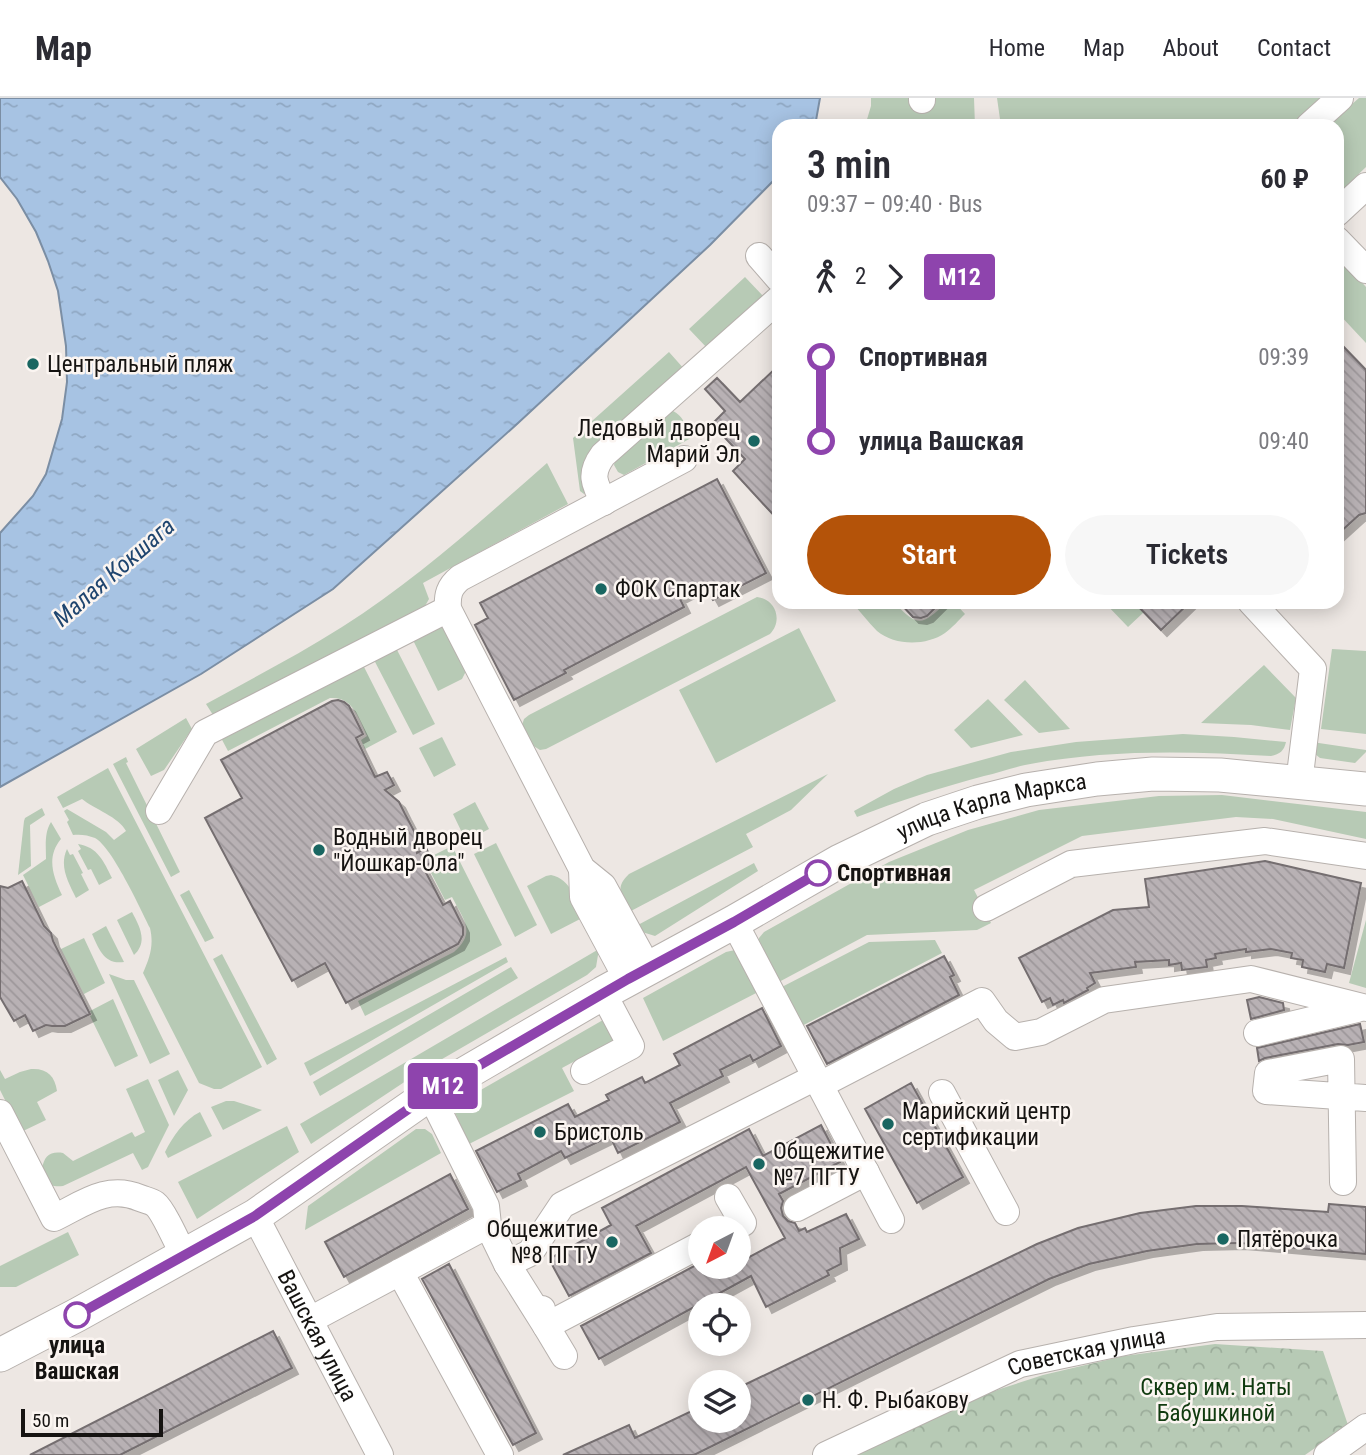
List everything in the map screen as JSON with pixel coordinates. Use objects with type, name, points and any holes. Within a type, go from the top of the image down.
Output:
[{"type":"main road","name":"улица Карла Маркса","points":[[0,1354],[77,1315],[255,1216],[430,1094],[626,980],[841,861],[928,819],[978,802],[1026,790],[1153,774],[1220,775],[1366,789]]},
{"type":"street","points":[[1317,119],[1340,98]]},
{"type":"street","points":[[1344,206],[1366,186]]},
{"type":"street","points":[[1344,247],[1366,270]]},
{"type":"street","points":[[759,256],[772,271]]},
{"type":"street","points":[[604,502],[594,477],[598,461],[603,455],[772,305]]},
{"type":"street","points":[[584,1071],[631,1046],[626,980],[583,897],[582,869],[448,609],[447,598],[452,585],[460,578],[684,460]]},
{"type":"street","points":[[159,811],[205,733],[448,609]]},
{"type":"street","points":[[1257,609],[1313,669],[1299,783]]},
{"type":"street","points":[[986,908],[1071,864],[1265,841],[1366,856]]},
{"type":"street","points":[[734,922],[891,1220]]},
{"type":"street","points":[[519,1258],[562,1205],[982,1001],[996,1021],[1015,1037],[1041,1032],[1104,1000],[1251,979],[1364,1008]]},
{"type":"street","points":[[1257,1033],[1364,1008]]},
{"type":"street","points":[[942,1093],[1006,1212]]},
{"type":"street","points":[[430,1094],[486,1206],[488,1225],[519,1258],[546,1326],[564,1356]]},
{"type":"street","points":[[1343,1182],[1354,1097]]},
{"type":"street","points":[[0,1113],[54,1218],[98,1196],[121,1192],[157,1205],[178,1260]]},
{"type":"street","points":[[796,1208],[866,1172]]},
{"type":"street","points":[[729,1197],[739,1216]]},
{"type":"street","name":"Вашская улица","points":[[255,1216],[380,1455]]},
{"type":"street","points":[[310,1320],[488,1225]]},
{"type":"street","points":[[546,1326],[688,1251]]},
{"type":"street","points":[[400,1272],[500,1455]]},
{"type":"street","name":"Советская улица","points":[[826,1455],[1020,1364],[1134,1340],[1217,1327],[1366,1325]]},
{"type":"street","points":[[1336,1451],[1366,1427]]},
{"type":"green space","points":[[871,98],[974,98],[975,119],[867,119]]},
{"type":"green space","points":[[997,98],[1326,98],[1302,119],[1000,119]]},
{"type":"green space","points":[[1359,98],[1366,98],[1366,167],[1344,188],[1344,119],[1335,119]]},
{"type":"green space","points":[[1344,263],[1366,287],[1366,343],[1344,319]]},
{"type":"green space","points":[[745,277],[764,297],[708,349],[689,329]]},
{"type":"green space","points":[[669,352],[685,370],[584,494],[580,491],[573,438]]},
{"type":"green space","points":[[667,409],[680,416],[691,438],[624,475],[618,472],[614,465],[616,457]]},
{"type":"green space","points":[[547,463],[568,504],[423,583],[429,599],[425,606],[213,715],[206,704],[309,647],[396,590]]},
{"type":"green space","points":[[757,597],[769,602],[776,611],[776,623],[770,634],[546,749],[540,750],[532,745],[522,725],[529,715]]},
{"type":"green space","points":[[857,609],[901,609],[909,617],[920,621],[940,609],[960,609],[965,614],[948,631],[920,642],[901,642],[877,631]]},
{"type":"green space","points":[[1111,609],[1141,609],[1144,612],[1128,627]]},
{"type":"green space","points":[[430,626],[443,626],[467,669],[462,679],[438,691],[411,636]]},
{"type":"green space","points":[[799,628],[836,701],[716,763],[679,690]]},
{"type":"green space","points":[[395,646],[435,724],[413,735],[373,658]]},
{"type":"green space","points":[[1332,649],[1366,651],[1366,734],[1321,729]]},
{"type":"green space","points":[[362,663],[397,732],[365,749],[361,740],[367,736],[354,710],[338,698],[330,698],[228,751],[220,736]]},
{"type":"green space","points":[[1264,665],[1296,698],[1290,730],[1201,723]]},
{"type":"green space","points":[[1025,680],[1070,729],[1039,733],[1004,700]]},
{"type":"green space","points":[[988,699],[1023,735],[971,748],[954,730]]},
{"type":"green space","points":[[186,718],[192,729],[164,770],[151,776],[136,749]]},
{"type":"green space","points":[[1183,734],[1286,742],[1281,752],[1271,756],[1148,753],[1055,760],[1020,766],[951,785],[857,817],[854,811],[927,775],[1011,752],[1076,742]]},
{"type":"green space","points":[[442,737],[456,765],[434,777],[419,748]]},
{"type":"green space","points":[[1312,742],[1366,752],[1355,763],[1320,758],[1315,754]]},
{"type":"green space","points":[[126,757],[126,763],[180,872],[171,877],[113,764]]},
{"type":"green space","points":[[108,768],[262,1067],[221,1089],[199,1083],[143,973],[151,951],[150,928],[125,879],[109,853],[95,838],[73,835],[64,811],[67,809],[106,832],[114,840],[126,831],[118,821],[82,799],[63,808],[57,797]]},
{"type":"green space","points":[[828,774],[791,810],[746,834],[753,847],[629,912],[621,888],[629,874]]},
{"type":"green space","points":[[1222,795],[1366,812],[1366,839],[1273,819],[1236,817],[1082,836],[974,890],[991,923],[977,930],[867,935],[777,983],[758,944],[764,932],[889,862],[968,830],[1039,810],[1159,796]]},
{"type":"green space","points":[[475,802],[489,829],[466,841],[453,814]]},
{"type":"green space","points":[[42,808],[45,815],[30,825],[31,866],[18,875],[25,818]]},
{"type":"green space","points":[[51,822],[61,839],[56,846],[52,867],[62,895],[39,907],[23,875],[46,859],[46,835]]},
{"type":"green space","points":[[496,843],[537,925],[515,937],[474,854]]},
{"type":"green space","points":[[78,844],[95,852],[112,878],[99,885],[78,851],[81,849]]},
{"type":"green space","points":[[452,846],[502,945],[365,1016],[358,1001],[454,952],[465,938],[466,925],[460,912],[452,897],[445,900],[428,867],[436,863],[432,856]]},
{"type":"green space","points":[[67,849],[70,855],[73,854],[89,890],[76,898],[64,868]]},
{"type":"green space","points":[[754,863],[758,871],[655,936],[639,931],[636,926]]},
{"type":"green space","points":[[551,875],[558,877],[568,886],[584,917],[551,934],[527,886]]},
{"type":"green space","points":[[189,890],[214,938],[205,942],[180,895]]},
{"type":"green space","points":[[132,912],[142,940],[134,955],[117,920]]},
{"type":"green space","points":[[1366,920],[1366,988],[1349,983]]},
{"type":"green space","points":[[106,926],[124,962],[107,958],[97,945],[92,934]]},
{"type":"green space","points":[[84,938],[105,983],[84,994],[61,949]]},
{"type":"green space","points":[[935,940],[942,953],[798,1028],[778,989],[869,942]]},
{"type":"green space","points":[[599,949],[596,967],[587,975],[418,1073],[311,1144],[300,1124]]},
{"type":"green space","points":[[735,950],[762,990],[663,1041],[643,998],[726,952]]},
{"type":"green space","points":[[222,954],[277,1059],[267,1065],[213,959]]},
{"type":"green space","points":[[506,957],[508,962],[310,1076],[304,1063]]},
{"type":"green space","points":[[511,967],[518,978],[320,1096],[313,1082]]},
{"type":"green space","points":[[109,974],[134,980],[170,1054],[150,1064]]},
{"type":"green space","points":[[113,999],[138,1056],[115,1067],[90,1016],[90,1011]]},
{"type":"green space","points":[[603,1020],[614,1040],[562,1068],[574,1091],[469,1144],[453,1108],[458,1103]]},
{"type":"green space","points":[[31,1069],[49,1074],[57,1091],[37,1102],[46,1120],[21,1132],[0,1090],[0,1070],[5,1079]]},
{"type":"green space","points":[[178,1070],[188,1090],[174,1116],[158,1080]]},
{"type":"green space","points":[[148,1079],[169,1125],[148,1167],[142,1170],[133,1153],[63,1186],[49,1183],[42,1169],[44,1161],[51,1154],[63,1153],[73,1161],[132,1132],[135,1137],[145,1132],[126,1089]]},
{"type":"green space","points":[[226,1101],[262,1110],[223,1130],[211,1107]]},
{"type":"green space","points":[[200,1112],[212,1136],[168,1158],[165,1152],[175,1134]]},
{"type":"green space","points":[[287,1126],[299,1152],[197,1219],[178,1182]]},
{"type":"green space","points":[[416,1129],[425,1129],[432,1134],[441,1153],[305,1230],[308,1206]]},
{"type":"green space","points":[[68,1232],[79,1255],[16,1287],[0,1287],[0,1266]]},
{"type":"green space","name":"Сквер им. Наты Бабушкиной","points":[[1215,1344],[1323,1351],[1348,1425],[1305,1455],[855,1455],[963,1402],[1043,1375],[1124,1356]]},
{"type":"water","name":"Малая Кокшага","points":[[0,98],[820,98],[816,119],[772,119],[772,182],[710,245],[517,424],[333,589],[201,674],[0,787],[0,533],[33,496],[46,474],[62,419],[67,382],[66,346],[58,291],[36,232],[17,199],[0,177]]},
{"type":"building","points":[[1344,347],[1366,370],[1366,513],[1359,515],[1344,529]]},
{"type":"building","name":"Ледовый дворец Марий Эл","points":[[772,372],[772,513],[733,471],[745,459],[712,424],[725,411],[705,389],[717,378],[740,402]]},
{"type":"building","name":"ФОК Спартак","points":[[717,479],[766,573],[713,600],[704,584],[679,597],[684,607],[564,670],[566,673],[514,700],[475,625],[488,618],[480,603]]},
{"type":"building","points":[[906,609],[934,609],[927,616],[913,617]]},
{"type":"building","points":[[1141,609],[1183,609],[1161,630]]},
{"type":"building","name":"Водный дворец \"Йошкар-Ола\"","points":[[338,700],[349,706],[363,734],[356,738],[375,777],[387,772],[394,785],[385,790],[399,802],[414,831],[417,853],[426,848],[433,862],[423,867],[443,905],[450,901],[463,927],[463,935],[458,944],[346,1003],[325,963],[292,981],[205,818],[242,798],[221,760]]},
{"type":"building","points":[[1265,861],[1361,883],[1344,968],[1327,964],[1325,972],[1302,967],[1303,960],[1291,958],[1292,953],[1271,949],[1246,952],[1246,949],[1215,954],[1216,958],[1206,960],[1207,967],[1182,970],[1181,963],[1169,965],[1169,960],[1135,962],[1136,967],[1090,973],[1095,983],[1087,988],[1088,990],[1064,1003],[1063,1000],[1053,1005],[1050,998],[1042,1002],[1019,958],[1113,910],[1149,907],[1145,879]]},
{"type":"building","points":[[22,881],[44,926],[51,933],[90,1014],[65,1026],[46,1025],[33,1031],[25,1015],[14,1021],[0,997],[0,886],[8,888]]},
{"type":"building","points":[[944,956],[954,975],[950,977],[959,995],[827,1064],[807,1026]]},
{"type":"building","points":[[1259,997],[1283,1003],[1284,1010],[1251,1019],[1247,1000]]},
{"type":"building","points":[[762,1008],[781,1046],[753,1061],[750,1055],[720,1070],[723,1076],[670,1103],[680,1122],[618,1153],[610,1136],[565,1158],[561,1151],[518,1174],[521,1180],[497,1192],[476,1151],[568,1104],[575,1117],[609,1100],[606,1095],[642,1077],[645,1083],[680,1065],[674,1054]]},
{"type":"building","points":[[1360,1024],[1364,1042],[1338,1044],[1259,1061],[1257,1048]]},
{"type":"building","points":[[911,1083],[963,1177],[917,1203],[865,1109]]},
{"type":"building","points":[[821,1125],[840,1162],[779,1194],[783,1201],[783,1216],[795,1223],[799,1231],[805,1228],[807,1232],[846,1214],[859,1239],[840,1248],[841,1264],[827,1271],[829,1275],[766,1307],[751,1276],[751,1256],[785,1238],[746,1167],[636,1226],[651,1253],[569,1296],[549,1259],[611,1225],[602,1208],[749,1129],[763,1156]]},
{"type":"building","points":[[450,1174],[468,1209],[344,1277],[325,1242]]},
{"type":"building","points":[[1329,1204],[1366,1207],[1366,1254],[1239,1243],[1197,1244],[1147,1251],[1089,1264],[1049,1279],[751,1427],[751,1382],[1037,1244],[1078,1228],[1140,1213],[1196,1206],[1328,1212]]},
{"type":"building","points":[[449,1264],[536,1433],[513,1445],[422,1279]]},
{"type":"building","points":[[688,1269],[688,1279],[746,1279],[720,1293],[688,1293],[688,1310],[599,1359],[581,1326]]},
{"type":"building","points":[[273,1331],[292,1368],[120,1455],[30,1455]]},
{"type":"building","points":[[688,1413],[688,1433],[738,1433],[694,1455],[563,1455],[629,1425],[635,1438]]},
{"type":"bus line","name":"М12","points":[[77,1315],[255,1216],[430,1094],[818,873]]},
{"type":"place","name":"Центральный пляж","points":[[33,364]]},
{"type":"place","name":"Ледовый дворец Марий Эл","points":[[754,441]]},
{"type":"place","name":"ФОК Спартак","points":[[601,589]]},
{"type":"place","name":"Водный дворец \"Йошкар-Ола\"","points":[[319,850]]},
{"type":"place","name":"Спортивная","points":[[818,873]]},
{"type":"place","name":"Марийский центр сертификации","points":[[888,1124]]},
{"type":"place","name":"Бристоль","points":[[540,1132]]},
{"type":"place","name":"Общежитие №7 ПГТУ","points":[[759,1164]]},
{"type":"place","name":"Пятёрочка","points":[[1223,1239]]},
{"type":"place","name":"Общежитие №8 ПГТУ","points":[[612,1242]]},
{"type":"place","name":"улица Вашская","points":[[77,1315]]},
{"type":"place","name":"Н. Ф. Рыбакову","points":[[808,1400]]}]
